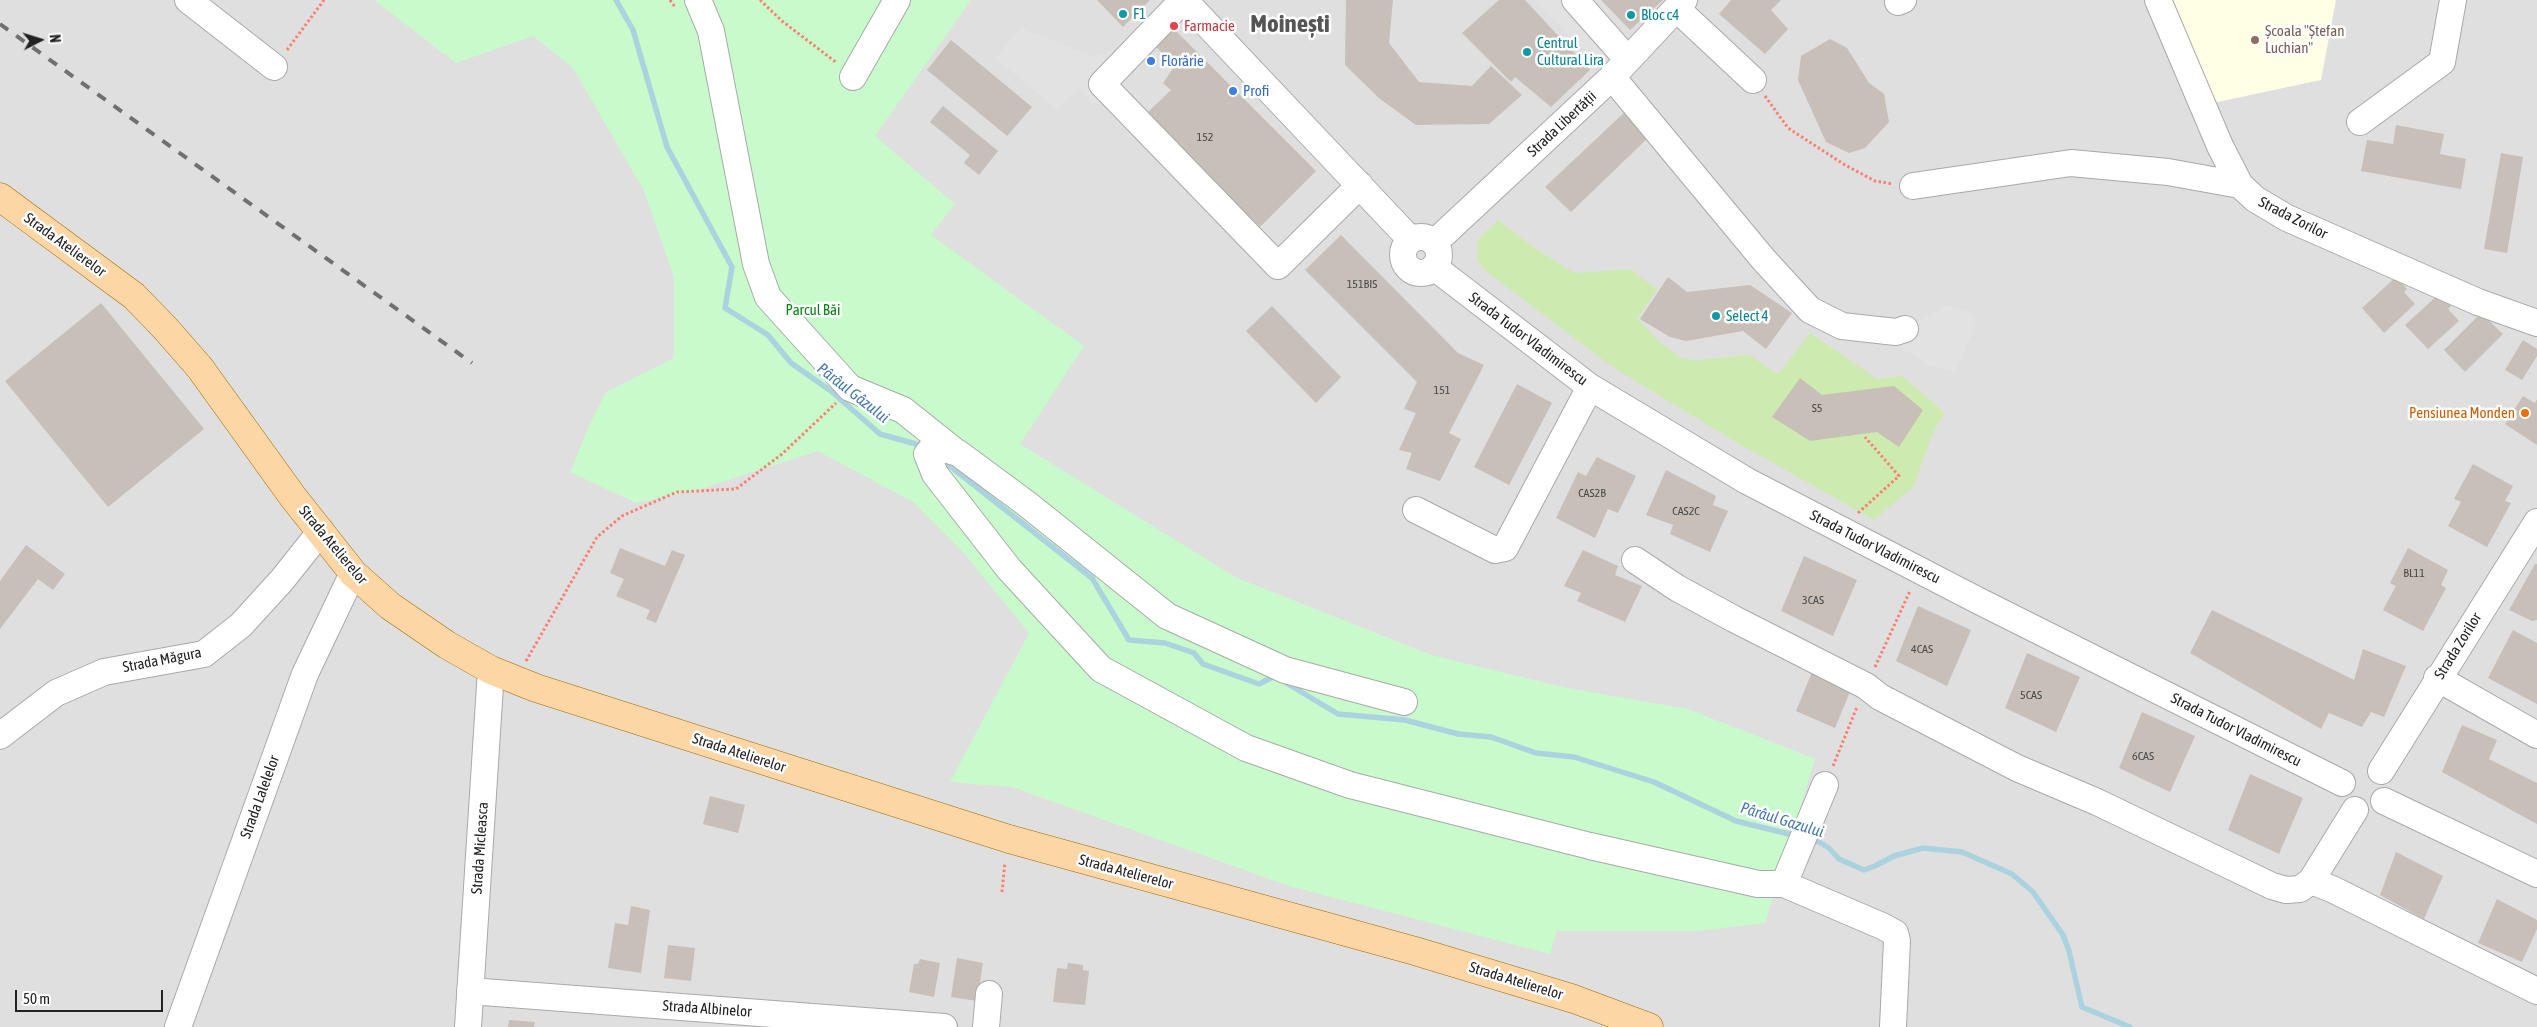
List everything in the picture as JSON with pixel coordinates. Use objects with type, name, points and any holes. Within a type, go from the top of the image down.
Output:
[{"type":"main road","name":"Strada Atelierelor","points":[[0,197],[134,296],[166,329],[200,368],[293,497],[353,573],[405,616],[447,645],[503,675],[536,688],[1008,840],[1415,950],[1574,999],[1649,1027]]},
{"type":"street","points":[[188,0],[274,67]]},
{"type":"street","points":[[698,0],[711,31],[756,264],[768,297],[850,388],[903,410],[1027,504],[1167,616],[1285,670],[1404,702]]},
{"type":"street","points":[[853,77],[897,0]]},
{"type":"street","points":[[1183,0],[1102,84],[1278,266],[1360,185]]},
{"type":"street","name":"Strada Tudor Vladimirescu","points":[[1183,0],[1360,185],[1426,250],[1590,387],[1747,481],[2342,782]]},
{"type":"street","points":[[1575,0],[1620,69],[1764,260],[1810,310],[1842,326],[1896,332],[1905,329]]},
{"type":"street","name":"Strada Zorilor","points":[[2158,0],[2220,146],[2240,185],[2254,199],[2287,218],[2478,302],[2537,322]]},
{"type":"street","points":[[2360,122],[2442,62],[2453,0]]},
{"type":"street","points":[[1680,5],[1753,80]]},
{"type":"street","name":"Strada Libertății","points":[[1426,250],[1620,69],[1680,5]]},
{"type":"street","points":[[1913,186],[2072,163],[2168,172],[2240,185]]},
{"type":"street","points":[[1416,510],[1495,550],[1505,548],[1590,387]]},
{"type":"street","points":[[958,453],[940,448],[929,451],[935,474],[1009,569],[1101,669],[1246,748],[1350,785],[1590,846],[1758,884],[1784,884],[1895,933],[1897,955],[1893,1027]]},
{"type":"street","name":"Strada Zorilor","points":[[2381,771],[2437,678],[2537,522]]},
{"type":"street","name":"Strada Măgura","points":[[0,736],[56,693],[104,672],[204,654],[241,625],[282,580],[321,532]]},
{"type":"street","points":[[1635,560],[1676,588],[1866,686],[1880,697],[2017,768],[2097,802],[2272,886],[2286,890],[2300,889],[2311,881],[2354,810]]},
{"type":"street","name":"Strada Lalelelor","points":[[178,1027],[305,674],[353,573]]},
{"type":"street","name":"Strada Micleasca","points":[[468,1027],[470,991],[503,675]]},
{"type":"street","points":[[2437,678],[2537,735]]},
{"type":"street","points":[[2366,765],[2381,771],[2388,786],[2384,801],[2371,811],[2354,810],[2344,799],[2342,782],[2345,775],[2358,766],[2366,765]]},
{"type":"street","points":[[1784,884],[1825,785]]},
{"type":"street","points":[[2384,801],[2537,874]]},
{"type":"street","points":[[2311,881],[2332,889],[2537,991]]},
{"type":"street","name":"Strada Albinelor","points":[[470,991],[944,1027]]},
{"type":"street","points":[[986,1027],[989,994]]},
{"type":"path","points":[[274,67],[324,0]]},
{"type":"path","points":[[760,0],[782,21],[853,77]]},
{"type":"path","points":[[1753,80],[1788,128],[1844,165],[1875,181],[1913,186]]},
{"type":"path","points":[[503,675],[597,537],[622,516],[677,492],[736,489],[782,454],[834,405]]},
{"type":"path","points":[[1840,529],[1899,476],[1865,437]]},
{"type":"path","points":[[1825,785],[1866,686],[1920,570]]},
{"type":"path","points":[[1002,892],[1008,840]]},
{"type":"shaded area","points":[[0,0],[2537,0],[2537,1027],[0,1027]]},
{"type":"shaded area","points":[[1534,0],[1564,0],[1612,52],[1598,66]]},
{"type":"shaded area","name":"Școala \"Ștefan Luchian\"","points":[[2166,0],[2336,0],[2321,80],[2208,104]]},
{"type":"shaded area","points":[[1021,28],[1093,56],[1116,51],[1108,93],[1097,106],[1077,89],[1058,110],[995,58]]},
{"type":"shaded area","points":[[1947,306],[1968,312],[1978,318],[1955,373],[1928,364],[1900,347],[1905,329]]},
{"type":"green space","name":"Parcul Băi","points":[[374,0],[971,0],[875,136],[955,204],[931,235],[1084,346],[1020,444],[1237,578],[1431,655],[1567,688],[1688,709],[1815,759],[1765,923],[1696,931],[1557,931],[1550,954],[1289,886],[1012,787],[950,782],[1029,633],[963,552],[913,502],[818,451],[697,490],[636,503],[570,472],[588,428],[606,392],[674,358],[674,277],[643,189],[573,68],[533,36],[456,63]]},
{"type":"green space","points":[[1498,220],[1536,249],[1575,273],[1630,269],[1657,289],[1637,319],[1663,345],[1682,358],[1696,360],[1750,355],[1775,373],[1779,373],[1810,333],[1877,379],[1902,376],[1945,413],[1934,430],[1913,487],[1874,520],[1734,441],[1611,366],[1486,271],[1478,261],[1477,249],[1479,238]]},
{"type":"building","name":"F1","points":[[1097,0],[1150,0],[1123,27]]},
{"type":"building","points":[[1346,0],[1393,0],[1389,43],[1419,82],[1472,86],[1491,66],[1522,95],[1489,124],[1416,125],[1380,99],[1345,65]]},
{"type":"building","name":"Centrul Cultural Lira","points":[[1499,0],[1525,0],[1590,70],[1551,107],[1515,77],[1511,82],[1462,33]]},
{"type":"building","name":"Bloc c4","points":[[1601,0],[1663,0],[1630,30]]},
{"type":"building","points":[[1731,0],[1781,0],[1771,10],[1788,29],[1765,54],[1719,14]]},
{"type":"building","points":[[1173,28],[1316,171],[1260,227],[1143,117],[1171,90],[1163,83],[1174,67],[1155,45]]},
{"type":"building","points":[[1830,39],[1847,48],[1869,83],[1884,94],[1889,122],[1865,148],[1849,153],[1826,142],[1798,80],[1801,56]]},
{"type":"building","points":[[951,40],[1032,107],[1007,136],[927,70]]},
{"type":"building","points":[[943,106],[998,151],[979,175],[964,163],[970,155],[930,122]]},
{"type":"building","points":[[1628,109],[1653,133],[1571,212],[1545,187]]},
{"type":"building","points":[[2396,125],[2444,134],[2440,154],[2466,159],[2461,189],[2361,171],[2367,140],[2393,144]]},
{"type":"building","points":[[2501,153],[2523,157],[2507,253],[2484,249]]},
{"type":"building","points":[[1341,235],[1458,353],[1484,365],[1449,433],[1461,439],[1440,481],[1406,469],[1412,453],[1399,450],[1416,413],[1404,409],[1417,382],[1305,270]]},
{"type":"building","name":"Select 4","points":[[1668,277],[1687,292],[1750,285],[1792,313],[1766,349],[1743,331],[1686,341],[1670,337],[1640,319]]},
{"type":"building","points":[[2396,277],[2407,289],[2404,292],[2415,304],[2384,333],[2362,308]]},
{"type":"building","points":[[2439,294],[2451,306],[2448,309],[2459,321],[2428,349],[2405,325]]},
{"type":"building","points":[[101,303],[204,429],[108,507],[5,381]]},
{"type":"building","points":[[1272,306],[1341,377],[1316,403],[1246,331]]},
{"type":"building","points":[[2481,313],[2503,334],[2465,372],[2444,350]]},
{"type":"building","points":[[2523,340],[2537,349],[2537,356],[2522,380],[2505,370]]},
{"type":"building","points":[[1800,378],[1822,395],[1894,386],[1923,410],[1899,447],[1877,432],[1810,441],[1772,417]]},
{"type":"building","points":[[1517,384],[1552,403],[1509,485],[1474,467]]},
{"type":"building","name":"Pensiunea Monden","points":[[2523,396],[2535,403],[2537,399],[2537,445],[2505,424]]},
{"type":"building","points":[[1597,457],[1636,476],[1618,513],[1608,509],[1595,538],[1556,518],[1578,472],[1586,476]]},
{"type":"building","points":[[2473,464],[2513,486],[2505,501],[2511,503],[2487,547],[2448,526],[2461,502],[2454,499]]},
{"type":"building","points":[[1666,470],[1716,496],[1713,505],[1728,511],[1710,552],[1670,534],[1673,525],[1646,515]]},
{"type":"building","points":[[26,545],[65,574],[53,590],[38,579],[0,629],[0,581]]},
{"type":"building","points":[[620,548],[665,566],[672,550],[685,555],[656,623],[646,619],[650,610],[616,596],[624,579],[610,573]]},
{"type":"building","points":[[2408,548],[2448,570],[2441,585],[2446,588],[2423,631],[2383,610],[2396,586],[2390,583]]},
{"type":"building","points":[[1583,550],[1618,566],[1615,575],[1642,586],[1625,622],[1577,601],[1581,593],[1564,586]]},
{"type":"building","points":[[1804,556],[1857,580],[1833,636],[1781,611]]},
{"type":"building","points":[[2535,564],[2537,564],[2537,620],[2532,621],[2509,610]]},
{"type":"building","points":[[1918,606],[1971,630],[1947,686],[1896,661]]},
{"type":"building","points":[[2212,610],[2354,680],[2363,649],[2406,666],[2384,717],[2371,712],[2362,727],[2329,713],[2321,729],[2190,653]]},
{"type":"building","points":[[2513,630],[2537,643],[2537,704],[2488,678]]},
{"type":"building","points":[[2027,653],[2080,677],[2056,732],[2005,708]]},
{"type":"building","points":[[1815,665],[1854,682],[1835,728],[1796,711]]},
{"type":"building","points":[[2142,712],[2195,736],[2170,792],[2119,768]]},
{"type":"building","points":[[2462,725],[2497,740],[2489,759],[2537,783],[2537,824],[2442,772]]},
{"type":"building","points":[[2250,774],[2303,798],[2279,854],[2228,830]]},
{"type":"building","points":[[710,796],[745,805],[738,833],[703,824]]},
{"type":"building","points":[[2396,852],[2443,876],[2424,919],[2380,895]]},
{"type":"building","points":[[2497,899],[2537,920],[2537,929],[2522,962],[2478,943]]},
{"type":"building","points":[[631,906],[650,910],[641,973],[608,968],[615,923],[628,925]]},
{"type":"building","points":[[668,945],[695,948],[691,981],[664,978]]},
{"type":"building","points":[[957,958],[983,963],[977,1001],[951,997]]},
{"type":"building","points":[[920,959],[940,963],[934,997],[909,992],[914,964],[918,964]]},
{"type":"building","points":[[1068,963],[1083,965],[1083,970],[1089,971],[1085,1005],[1053,1002],[1057,968],[1067,969]]},
{"type":"building","points":[[509,1020],[535,1022],[534,1027],[508,1027]]},
{"type":"waterway","name":"Pârâul Gâzului","points":[[616,0],[633,30],[667,147],[732,267],[725,308],[768,335],[791,363],[831,391],[880,434],[923,446]]},
{"type":"waterway","name":"Pârâul Gâzului","points":[[941,459],[1092,578],[1129,640],[1165,643],[1194,653],[1203,664],[1259,684],[1275,676]]},
{"type":"waterway","name":"Pârâul Gazului","points":[[1283,681],[1338,714],[1405,720],[1458,734],[1491,737],[1536,753],[1574,757],[1654,782],[1736,821],[1797,836]]},
{"type":"waterway","name":"Pârâul Gazului","points":[[1809,839],[1829,848],[1839,859],[1864,870],[1894,856],[1923,848],[1962,852],[2012,874],[2033,892],[2063,935],[2069,951],[2082,1007],[2130,1027]]},
{"type":"railway","points":[[0,24],[472,363]]},
{"type":"place","name":"F1","points":[[1123,14]]},
{"type":"place","name":"Bloc c4","points":[[1631,15]]},
{"type":"place","name":"Farmacie","points":[[1174,26]]},
{"type":"place","name":"Școala \"Ștefan Luchian\"","points":[[2255,40]]},
{"type":"place","name":"Centrul Cultural Lira","points":[[1527,52]]},
{"type":"place","name":"Florărie","points":[[1151,61]]},
{"type":"place","name":"Profi","points":[[1233,91]]},
{"type":"place","name":"Select 4","points":[[1716,316]]},
{"type":"place","name":"Pensiunea Monden","points":[[2525,413]]},
{"type":"district","name":"Moinești","points":[[1290,24]]}]
